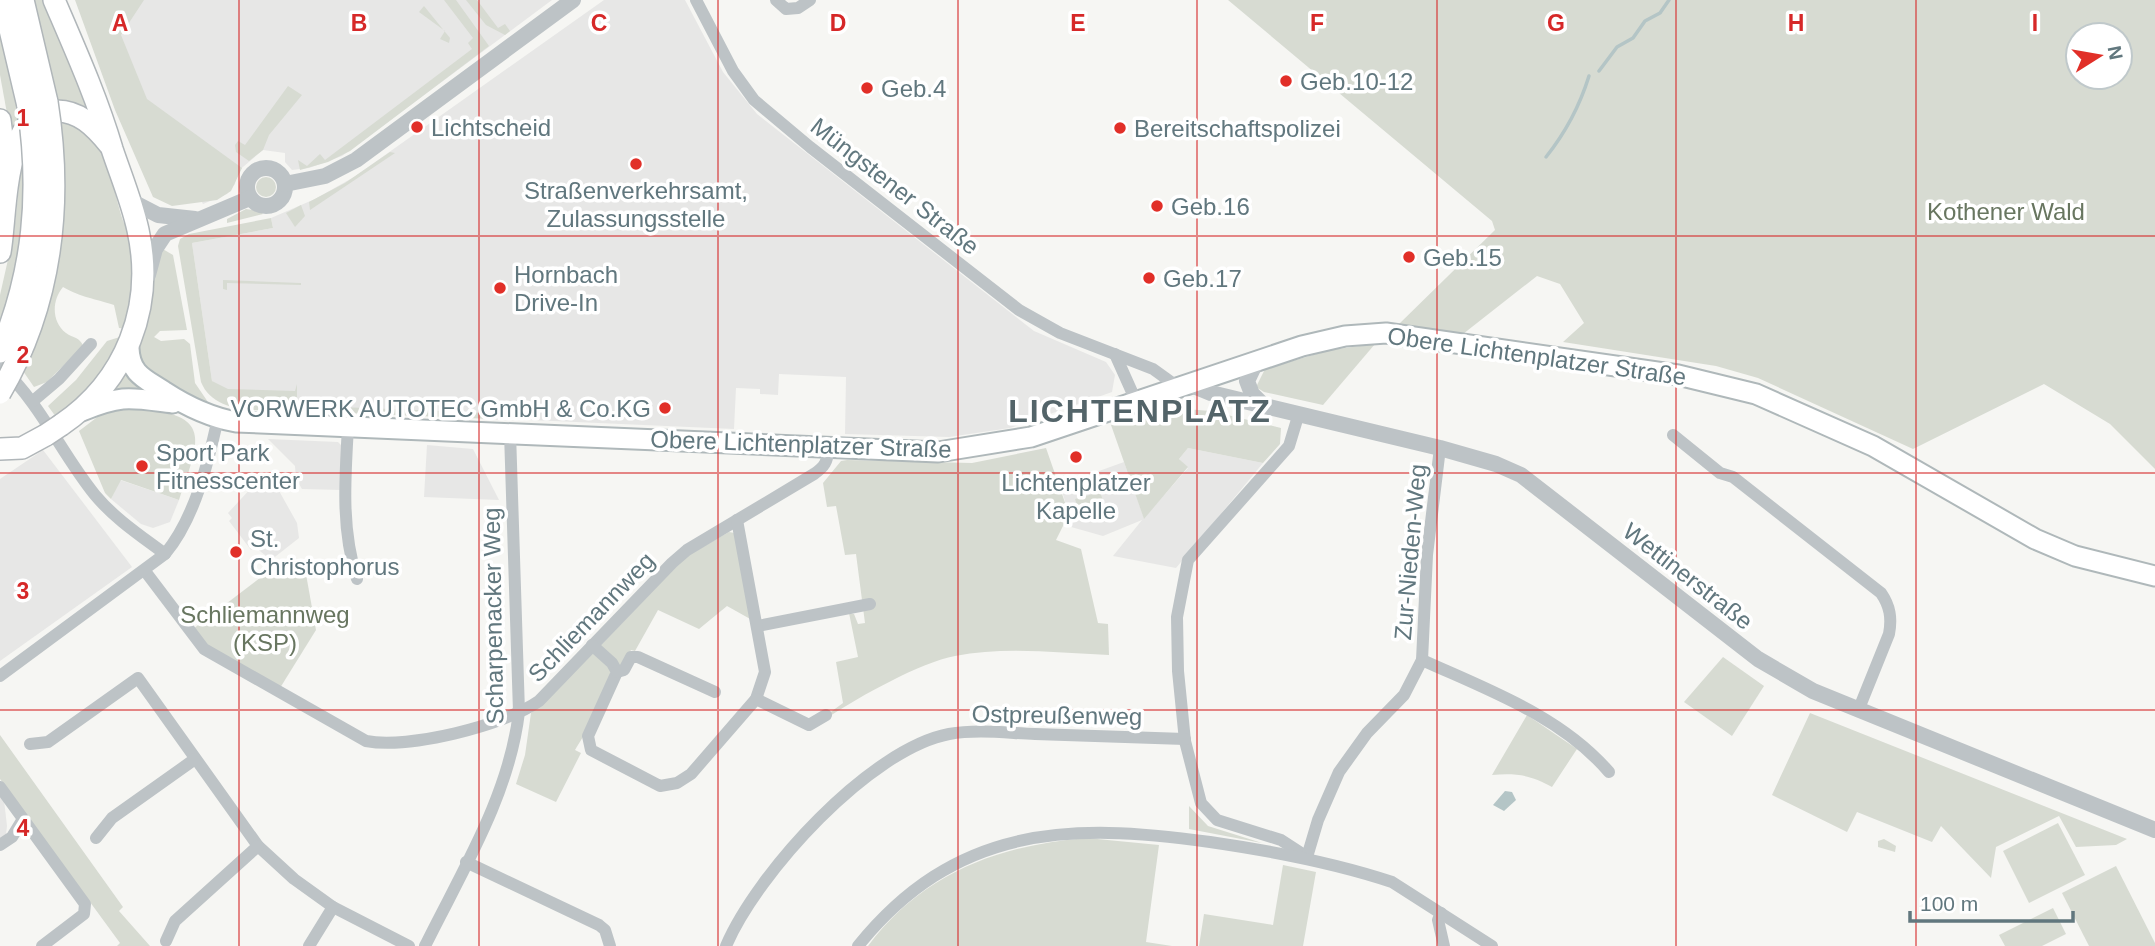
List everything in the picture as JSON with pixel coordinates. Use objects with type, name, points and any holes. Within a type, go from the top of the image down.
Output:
[{"type":"highway","points":[[0,352],[15,312],[32,247],[38,104],[3,0]]},
{"type":"highway","points":[[0,393],[29,331],[51,243],[55,181],[38,104],[23,0]]},
{"type":"highway","points":[[0,466],[22,448],[82,411],[112,376],[132,338],[142,290],[141,247],[131,201],[108,128],[54,0]]},
{"type":"highway","points":[[0,252],[7,185],[19,141],[29,124],[39,115],[59,111],[76,115],[93,126],[112,147]]},
{"type":"highway","points":[[0,120],[7,185]]},
{"type":"highway","points":[[0,449],[22,448]]},
{"type":"main road","name":"Obere Lichtenplatzer Straße","points":[[181,404],[218,418],[245,423],[939,452],[995,445],[1031,437],[1256,362],[1345,336],[1383,333],[1717,382],[1756,394],[1873,446],[2035,539],[2075,556],[2155,576]]},
{"type":"main road","points":[[132,338],[131,363],[138,376],[181,404]]},
{"type":"main road","points":[[82,411],[105,401],[133,396],[181,404]]},
{"type":"street","points":[[285,184],[325,176],[348,165],[573,0]]},
{"type":"street","name":"Müngstener Straße","points":[[696,0],[733,71],[754,100],[782,123],[1019,310],[1060,333],[1153,369],[1183,386]]},
{"type":"street","points":[[776,0],[786,9],[798,8],[810,0]]},
{"type":"street","points":[[270,169],[278,172],[285,184],[281,200],[274,205],[262,206],[250,198],[248,181],[257,171],[270,169]]},
{"type":"street","points":[[142,290],[160,240],[169,231],[219,213],[250,198]]},
{"type":"street","points":[[131,201],[158,215],[198,219]]},
{"type":"street","points":[[33,401],[67,371],[91,344]]},
{"type":"street","points":[[1115,354],[1136,401]]},
{"type":"street","points":[[1256,362],[1247,382],[1252,394],[1264,406]]},
{"type":"street","points":[[0,366],[33,401],[97,497],[116,516],[165,554]]},
{"type":"street","name":"Wettinerstraße","points":[[1183,386],[1440,448],[1496,464],[1521,475],[1758,659],[1813,691],[2155,830]]},
{"type":"street","points":[[1298,413],[1289,446],[1188,560],[1177,613],[1178,671],[1185,739],[1201,803],[1207,812],[1217,820],[1281,840],[1307,857]]},
{"type":"street","points":[[0,676],[165,554],[179,536],[187,517],[218,418]]},
{"type":"street","points":[[348,427],[345,525],[348,555],[357,579]]},
{"type":"street","name":"Scharpenacker Weg","points":[[425,946],[509,767],[519,712],[510,433]]},
{"type":"street","points":[[1673,435],[1720,473],[1733,477],[1881,593],[1887,601],[1891,622],[1889,634],[1858,711]]},
{"type":"street","name":"Zur-Nieden-Weg","points":[[1307,857],[1321,810],[1339,772],[1367,733],[1404,695],[1422,660],[1427,555],[1440,448]]},
{"type":"street","name":"Schliemannweg","points":[[145,571],[204,649],[366,741],[380,743],[429,739],[519,712],[539,701],[672,563],[823,468],[828,458],[828,449]]},
{"type":"street","points":[[715,692],[638,657],[631,657],[624,670],[617,673],[587,744],[591,750],[660,786],[677,783],[691,774],[756,699],[765,672],[737,520]]},
{"type":"street","points":[[758,626],[863,610]]},
{"type":"street","points":[[592,645],[612,663],[617,673]]},
{"type":"street","name":"Zur-Nieden-Weg","points":[[1422,660],[1544,718],[1592,752],[1609,772]]},
{"type":"street","points":[[30,744],[48,742],[138,678],[258,846],[294,879],[333,907],[409,946]]},
{"type":"street","points":[[756,699],[809,725],[825,715]]},
{"type":"street","name":"Ostpreußenweg","points":[[726,946],[757,894],[785,857],[827,812],[875,771],[902,752],[927,740],[975,732],[1185,739]]},
{"type":"street","points":[[96,838],[113,818],[195,759]]},
{"type":"street","points":[[0,787],[82,900],[86,910],[80,918],[42,946]]},
{"type":"street","points":[[0,845],[12,837],[23,819]]},
{"type":"street","points":[[858,946],[898,903],[942,872],[1002,844],[1074,832],[1130,833],[1307,857],[1391,882],[1492,946]]},
{"type":"street","points":[[166,941],[175,921],[258,846]]},
{"type":"street","points":[[466,862],[599,925],[609,937],[610,946]]},
{"type":"street","points":[[309,946],[333,907]]},
{"type":"street","points":[[1441,913],[1438,920],[1444,946]]},
{"type":"shaded area","points":[[85,0],[552,0],[342,156],[309,168],[292,170],[285,162],[285,153],[263,150],[237,172],[235,184],[227,194],[203,204]]},
{"type":"shaded area","points":[[604,0],[685,0],[723,72],[757,114],[1034,331],[1106,362],[1115,375],[1112,392],[1010,428],[949,437],[845,434],[846,377],[779,374],[778,395],[760,394],[760,389],[736,388],[734,429],[232,407],[212,381],[192,243],[273,228],[271,218],[315,199],[354,177]]},
{"type":"shaded area","points":[[268,439],[338,442],[342,446],[341,490],[302,489],[296,479],[295,466]]},
{"type":"shaded area","points":[[427,445],[473,449],[499,500],[424,497]]},
{"type":"shaded area","points":[[1188,448],[1263,463],[1176,568],[1113,556],[1142,520],[1103,536],[1064,525],[1069,514],[1060,485],[1124,462],[1144,518],[1188,468],[1179,459]]},
{"type":"shaded area","points":[[43,450],[132,567],[0,661],[0,479]]},
{"type":"shaded area","points":[[265,473],[273,480],[297,523],[299,538],[271,560],[255,547],[251,550],[229,521],[232,518],[228,513]]},
{"type":"shaded area","points":[[120,480],[179,500],[170,522],[153,528],[141,524],[111,499]]},
{"type":"shaded area","points":[[1505,791],[1512,792],[1516,800],[1504,811],[1493,805]]},
{"type":"shaded area","points":[[0,794],[4,800],[7,826],[6,834],[0,840]]},
{"type":"green space","points":[[29,0],[47,0],[94,113],[57,101]]},
{"type":"green space","points":[[75,0],[144,0],[121,35],[147,99],[242,168],[231,191],[217,200],[172,206],[153,197],[115,110]]},
{"type":"green space","points":[[444,0],[456,0],[489,46],[350,151],[328,162],[300,170],[298,160],[307,166],[320,154],[325,160],[472,49],[468,43],[473,38]]},
{"type":"green space","points":[[466,0],[477,0],[498,28],[505,24],[510,31],[505,35],[486,25]]},
{"type":"green space","name":"Kothener Wald","points":[[1228,0],[2155,0],[2155,469],[2110,424],[2044,384],[1913,449],[1758,378],[1716,366],[1563,342],[1584,323],[1560,284],[1537,276],[1463,334],[1398,325],[1495,230],[1492,221]]},
{"type":"green space","points":[[424,6],[443,30],[419,12]]},
{"type":"green space","points":[[0,29],[21,123],[12,141],[0,75]]},
{"type":"green space","points":[[445,31],[450,38],[449,43],[440,39]]},
{"type":"green space","points":[[288,86],[302,95],[269,135],[263,150],[249,161],[236,152],[235,145],[238,141],[245,145]]},
{"type":"green space","points":[[60,119],[77,125],[99,147],[124,223],[130,222],[135,250],[128,329],[119,328],[114,305],[82,296],[63,287],[55,304],[58,323],[83,346],[47,382],[34,387],[23,371],[53,277],[63,218],[64,155]]},
{"type":"green space","points":[[23,148],[25,193],[21,238],[0,324],[0,295],[14,233]]},
{"type":"green space","points":[[390,152],[395,153],[310,210],[309,202],[345,183]]},
{"type":"green space","points":[[266,177],[273,180],[276,187],[273,194],[266,197],[259,194],[256,187],[259,180]]},
{"type":"green space","points":[[301,205],[305,216],[295,227],[286,213]]},
{"type":"green space","points":[[246,209],[263,214],[227,223],[227,219]]},
{"type":"green space","points":[[271,218],[273,228],[192,243],[212,381],[228,389],[295,391],[297,384],[297,411],[243,409],[218,401],[208,393],[201,382],[178,246],[180,239],[189,234]]},
{"type":"green space","points":[[161,248],[173,255],[187,330],[160,331],[154,337],[161,341],[184,339],[190,344],[195,383],[210,405],[164,385],[147,370],[141,360],[138,347]]},
{"type":"green space","points":[[223,280],[301,285],[227,283],[227,290],[223,289]]},
{"type":"green space","points":[[123,336],[107,374],[56,417],[48,406],[76,380],[107,341]]},
{"type":"green space","points":[[1375,344],[1323,405],[1264,392],[1256,387],[1265,369],[1330,350]]},
{"type":"green space","points":[[124,373],[140,387],[139,390],[114,391]]},
{"type":"green space","name":"Sport Park Fitnesscenter","points":[[128,406],[174,415],[187,422],[194,431],[193,458],[179,500],[121,480],[111,499],[105,493],[79,431],[100,415]]},
{"type":"green space","points":[[315,406],[518,414],[516,420],[320,412]]},
{"type":"green space","points":[[1172,408],[1211,411],[1281,428],[1280,444],[1263,463],[1188,448],[1179,459],[1188,467],[1144,519],[1111,425]]},
{"type":"green space","points":[[1046,448],[1069,514],[1056,540],[1081,549],[1098,623],[1108,624],[1109,655],[993,651],[955,656],[908,673],[830,716],[828,714],[843,703],[836,662],[858,657],[849,613],[854,614],[858,624],[865,623],[856,554],[845,555],[836,506],[827,507],[823,483],[841,461],[847,460],[972,463]]},
{"type":"green space","points":[[1100,492],[1107,512],[1082,521],[1075,499]]},
{"type":"green space","points":[[729,532],[735,533],[752,620],[727,606],[699,629],[658,610],[635,651],[631,650],[621,667],[600,646],[685,557]]},
{"type":"green space","name":"Schliemannweg (KSP)","points":[[304,563],[316,630],[280,688],[209,647],[193,629],[273,568]]},
{"type":"green space","points":[[593,653],[609,668],[611,674],[608,692],[575,750],[581,753],[556,802],[516,784],[525,755],[531,713]]},
{"type":"green space","points":[[1723,657],[1764,686],[1732,736],[1684,702]]},
{"type":"green space","points":[[1810,713],[2127,839],[2116,845],[2076,847],[2059,816],[1996,847],[1991,878],[1941,826],[1932,842],[1857,812],[1847,832],[1772,795]]},
{"type":"green space","points":[[1527,715],[1577,749],[1552,787],[1523,776],[1492,775]]},
{"type":"green space","points":[[0,735],[123,907],[119,911],[150,946],[117,946],[120,943],[0,779]]},
{"type":"green space","points":[[1189,806],[1208,826],[1262,843],[1189,829]]},
{"type":"green space","points":[[2058,823],[2085,875],[2029,903],[2003,851]]},
{"type":"green space","points":[[1087,838],[1159,845],[1146,942],[1172,946],[868,946],[913,899],[965,867],[1023,848]]},
{"type":"green space","points":[[1884,839],[1896,846],[1895,852],[1878,847],[1878,841]]},
{"type":"green space","points":[[1283,865],[1316,872],[1303,946],[1199,946],[1204,914],[1273,925]]},
{"type":"green space","points":[[2116,866],[2155,946],[2089,946],[2062,893]]},
{"type":"green space","points":[[2053,908],[2066,934],[2042,946],[2005,946],[1999,935]]},
{"type":"waterway","points":[[1599,71],[1617,47],[1633,38],[1645,21],[1660,13],[1669,0]]},
{"type":"waterway","points":[[1546,157],[1572,118],[1589,76]]},
{"type":"place","name":"Geb.10-12","points":[[1286,81]]},
{"type":"place","name":"Geb.4","points":[[867,88]]},
{"type":"place","name":"Lichtscheid","points":[[417,127]]},
{"type":"place","name":"Bereitschaftspolizei","points":[[1120,128]]},
{"type":"place","name":"Straßenverkehrsamt, Zulassungsstelle","points":[[636,164]]},
{"type":"place","name":"Geb.16","points":[[1157,206]]},
{"type":"place","name":"Geb.15","points":[[1409,257]]},
{"type":"place","name":"Geb.17","points":[[1149,278]]},
{"type":"place","name":"Hornbach Drive-In","points":[[500,288]]},
{"type":"place","name":"VORWERK AUTOTEC GmbH & Co.KG","points":[[665,408]]},
{"type":"place","name":"Lichtenplatzer Kapelle","points":[[1076,457]]},
{"type":"place","name":"Sport Park Fitnesscenter","points":[[142,466]]},
{"type":"place","name":"St. Christophorus","points":[[236,552]]},
{"type":"district","name":"LICHTENPLATZ","points":[[1140,411]]}]
